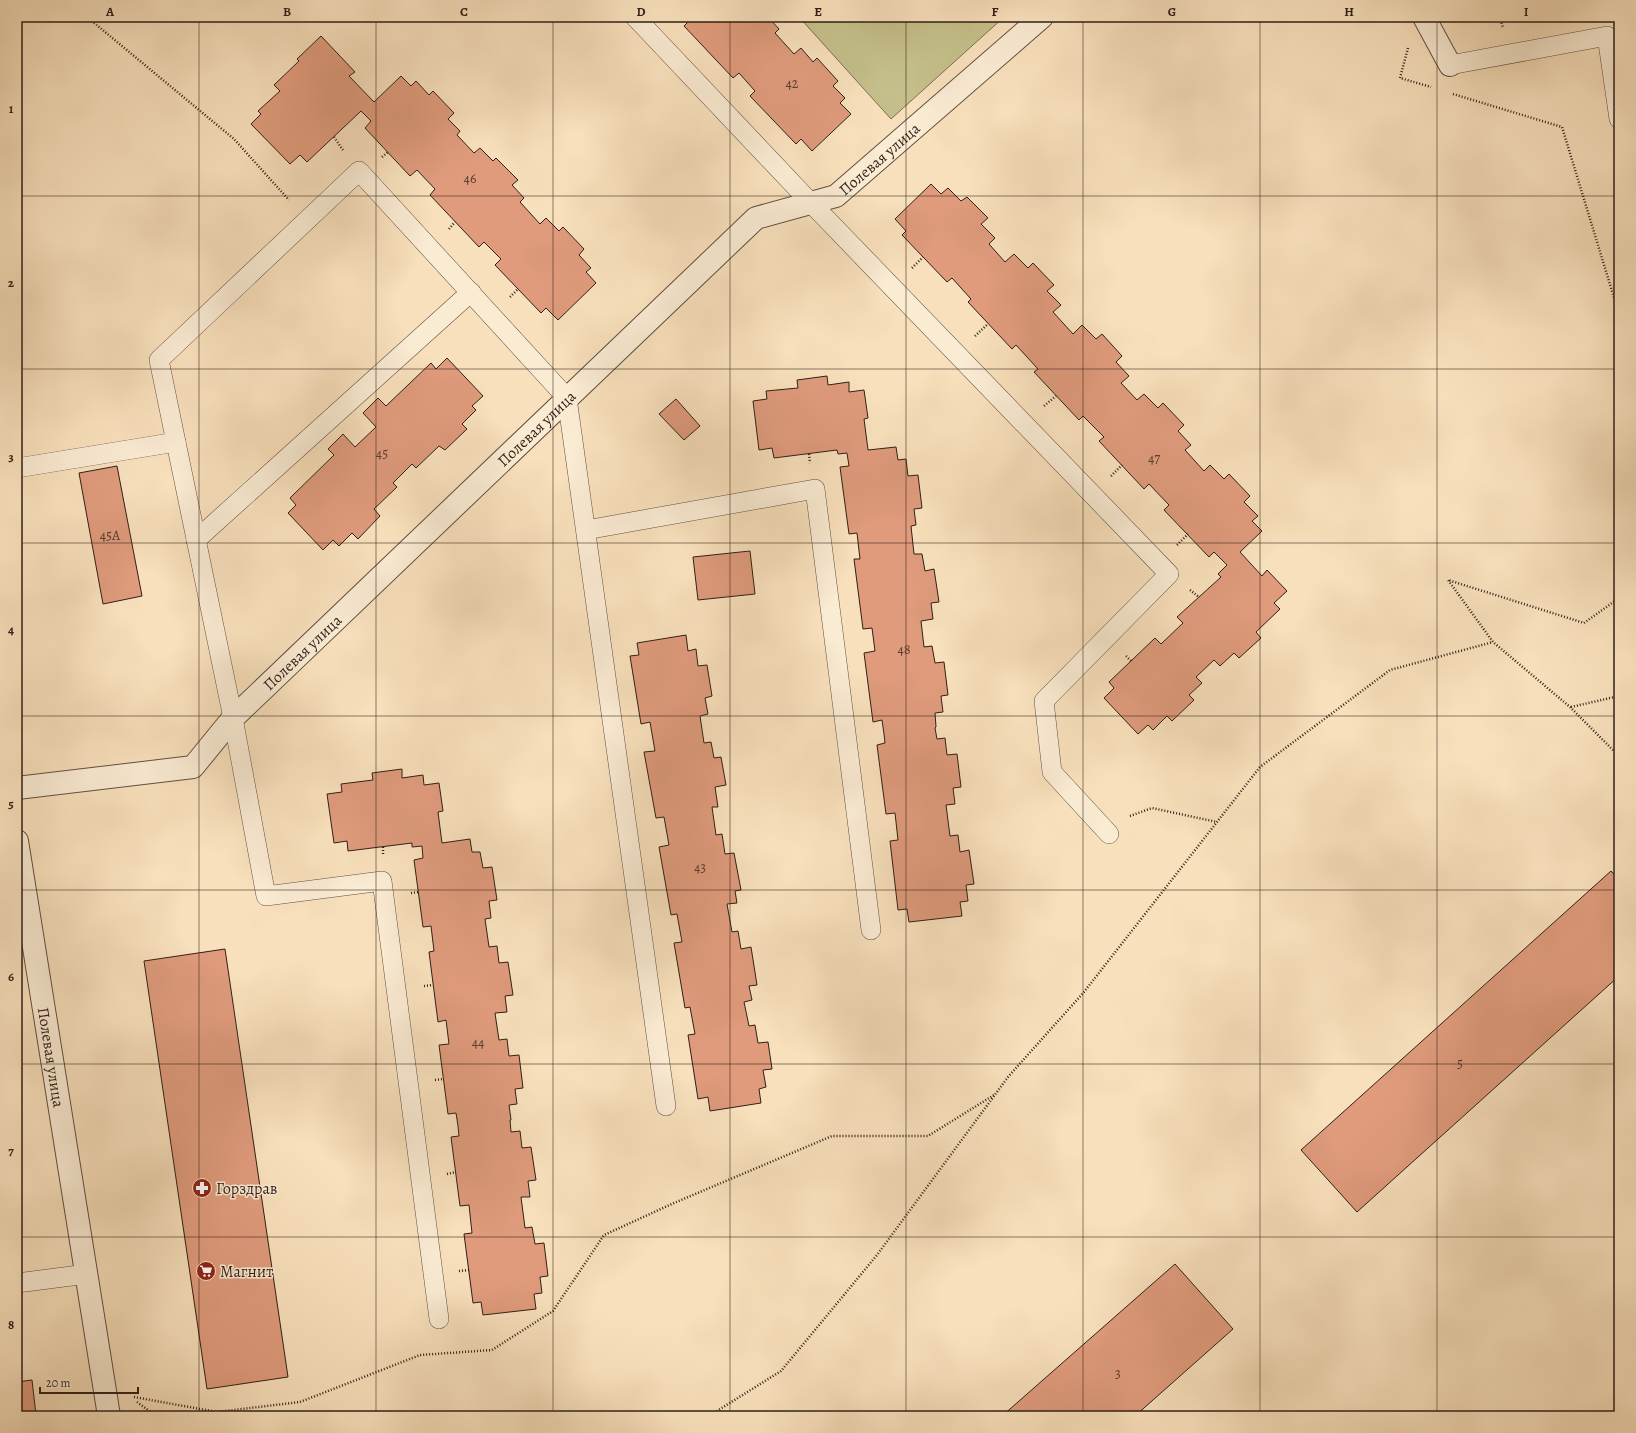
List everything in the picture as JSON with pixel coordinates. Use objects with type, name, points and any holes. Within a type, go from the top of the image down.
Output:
[{"type":"street","name":"Полевая улица","points":[[17,788],[194,767],[233,718],[756,218],[836,196],[1042,17]]},
{"type":"street","points":[[1424,17],[1450,65]]},
{"type":"street","name":"Полевая улица","points":[[17,841],[109,1416]]},
{"type":"lane","points":[[635,17],[811,203],[1169,574],[1044,701],[1052,772],[1109,834]]},
{"type":"lane","points":[[1450,65],[1607,36],[1619,119]]},
{"type":"lane","points":[[439,1319],[382,881],[266,896],[233,718],[159,360],[359,171],[568,398],[666,1106]]},
{"type":"lane","points":[[196,540],[471,292]]},
{"type":"lane","points":[[17,468],[176,442]]},
{"type":"lane","points":[[586,530],[814,489],[871,930]]},
{"type":"lane","points":[[17,1283],[87,1274]]},
{"type":"path","points":[[87,17],[234,139],[307,220]]},
{"type":"path","points":[[1408,48],[1400,78],[1437,89]]},
{"type":"path","points":[[1452,94],[1562,127],[1619,314]]},
{"type":"path","points":[[1619,598],[1584,624],[1448,580],[1493,642],[1570,707],[1619,756]]},
{"type":"path","points":[[709,1416],[780,1371],[877,1255],[1008,1077],[1084,992],[1260,767],[1390,670],[1493,642]]},
{"type":"path","points":[[1570,707],[1619,696]]},
{"type":"path","points":[[1109,834],[1126,817],[1152,808],[1217,822]]},
{"type":"path","points":[[128,1396],[217,1412],[300,1402],[420,1355],[492,1350],[553,1311],[604,1235],[674,1203],[832,1136],[928,1136],[996,1095]]},
{"type":"shaded area","points":[[799,17],[1004,17],[891,119]]},
{"type":"building","points":[[687,17],[768,17],[779,29],[775,33],[794,54],[801,48],[813,62],[817,58],[838,81],[833,86],[845,98],[840,103],[851,114],[812,151],[801,139],[796,144],[750,96],[755,91],[739,73],[733,78],[684,26],[690,20]]},
{"type":"building","points":[[321,36],[355,72],[349,76],[374,102],[401,76],[411,86],[416,81],[429,95],[433,91],[454,113],[448,119],[460,131],[457,135],[474,153],[480,148],[493,161],[496,158],[518,180],[512,185],[524,198],[520,202],[540,224],[546,218],[559,231],[563,227],[584,249],[579,255],[591,268],[586,272],[596,283],[558,320],[546,308],[541,313],[495,265],[501,259],[484,242],[479,247],[430,195],[435,189],[417,170],[410,176],[365,128],[371,121],[361,111],[307,162],[300,155],[290,164],[251,124],[261,114],[258,111],[280,91],[274,85],[299,61],[297,59]]},
{"type":"building","points":[[931,184],[941,194],[948,188],[961,201],[967,197],[988,218],[981,224],[995,238],[989,244],[1005,262],[1014,254],[1028,268],[1033,263],[1054,285],[1047,291],[1061,305],[1053,312],[1073,334],[1082,325],[1096,339],[1102,334],[1122,356],[1116,362],[1129,376],[1121,383],[1137,400],[1144,394],[1158,408],[1163,403],[1184,425],[1178,431],[1191,445],[1185,450],[1204,471],[1210,465],[1224,479],[1229,474],[1250,496],[1244,502],[1258,516],[1252,521],[1262,531],[1240,552],[1262,576],[1267,570],[1287,591],[1274,603],[1280,609],[1256,632],[1261,638],[1239,658],[1234,653],[1220,666],[1214,660],[1196,677],[1202,683],[1189,695],[1194,700],[1172,721],[1167,716],[1153,730],[1148,725],[1138,734],[1104,698],[1114,688],[1109,682],[1155,638],[1161,644],[1183,623],[1177,617],[1221,577],[1218,574],[1227,565],[1214,552],[1209,557],[1164,510],[1169,505],[1149,484],[1144,489],[1099,441],[1104,437],[1083,416],[1079,420],[1034,372],[1038,369],[1016,345],[1012,349],[968,302],[971,299],[952,278],[947,282],[902,235],[906,231],[895,219]]},
{"type":"building","points":[[447,358],[483,396],[472,406],[476,410],[462,424],[467,429],[445,450],[439,446],[416,468],[412,464],[393,483],[397,487],[374,509],[380,516],[358,539],[352,533],[339,546],[333,540],[323,550],[288,513],[296,505],[290,498],[334,455],[328,449],[343,434],[355,447],[376,427],[363,413],[378,398],[386,406],[431,363],[436,369]]},
{"type":"building","points":[[827,376],[828,385],[849,382],[849,392],[864,390],[868,418],[864,419],[868,450],[896,447],[898,460],[906,459],[908,476],[918,475],[922,508],[914,509],[916,525],[911,526],[914,554],[922,554],[925,571],[934,569],[939,602],[931,603],[933,619],[921,621],[924,647],[932,646],[935,663],[944,662],[948,695],[941,696],[943,712],[935,713],[935,728],[937,739],[945,738],[947,755],[957,754],[961,787],[953,788],[955,804],[946,805],[950,836],[958,835],[960,852],[969,850],[974,884],[966,885],[968,901],[960,902],[962,916],[909,922],[907,909],[898,910],[890,841],[898,840],[895,813],[886,814],[877,745],[885,743],[884,734],[882,720],[873,722],[864,653],[875,651],[872,628],[863,629],[854,559],[860,559],[857,533],[849,534],[840,467],[849,466],[847,453],[838,454],[837,450],[774,458],[772,448],[759,450],[753,401],[767,399],[766,391],[798,388],[797,380]]},
{"type":"building","points":[[676,399],[700,426],[684,440],[659,414]]},
{"type":"building","points":[[117,466],[142,596],[103,604],[79,473]]},
{"type":"building","points":[[750,551],[755,594],[698,600],[693,557]]},
{"type":"building","points":[[686,635],[688,651],[696,649],[698,666],[707,665],[712,696],[705,698],[708,714],[700,716],[704,743],[711,742],[714,758],[721,757],[726,785],[715,787],[718,807],[712,807],[716,835],[722,834],[725,854],[734,853],[741,890],[735,891],[737,903],[727,904],[732,932],[738,931],[741,949],[751,947],[757,985],[749,986],[752,1000],[744,1002],[749,1026],[755,1025],[758,1043],[768,1042],[772,1069],[763,1070],[766,1087],[759,1089],[761,1103],[710,1111],[708,1097],[698,1099],[688,1035],[695,1034],[690,1007],[685,1008],[674,943],[682,942],[677,914],[671,915],[659,847],[669,845],[664,817],[656,818],[644,752],[655,751],[650,722],[641,724],[630,656],[639,655],[637,643]]},
{"type":"building","points":[[402,769],[402,778],[423,775],[424,785],[439,783],[443,811],[438,812],[442,843],[470,839],[472,852],[480,852],[483,868],[492,867],[497,900],[489,901],[491,918],[485,919],[489,947],[497,946],[499,963],[508,962],[513,995],[505,996],[507,1012],[495,1013],[499,1040],[507,1039],[509,1056],[519,1055],[523,1088],[515,1089],[517,1104],[509,1105],[511,1132],[520,1131],[522,1148],[531,1147],[536,1180],[528,1181],[530,1197],[521,1197],[525,1228],[532,1227],[535,1244],[544,1243],[548,1276],[540,1277],[542,1293],[534,1294],[536,1309],[483,1315],[481,1302],[473,1303],[464,1234],[472,1233],[469,1205],[460,1206],[451,1137],[459,1136],[458,1126],[456,1113],[448,1114],[439,1045],[449,1044],[446,1020],[438,1022],[429,952],[434,951],[431,926],[423,927],[414,860],[423,858],[422,846],[412,847],[412,843],[348,851],[347,841],[334,843],[327,794],[342,792],[341,784],[373,780],[372,773]]},
{"type":"building","points":[[1611,871],[1619,880],[1619,976],[1357,1212],[1301,1150]]},
{"type":"building","points":[[225,949],[288,1377],[207,1389],[144,961]]},
{"type":"building","points":[[1175,1264],[1233,1329],[1135,1416],[1002,1416]]},
{"type":"building","points":[[32,1380],[36,1415],[17,1416],[17,1382]]},
{"type":"place","name":"Горздрав","points":[[202,1188]]},
{"type":"place","name":"Магнит","points":[[206,1271]]}]
